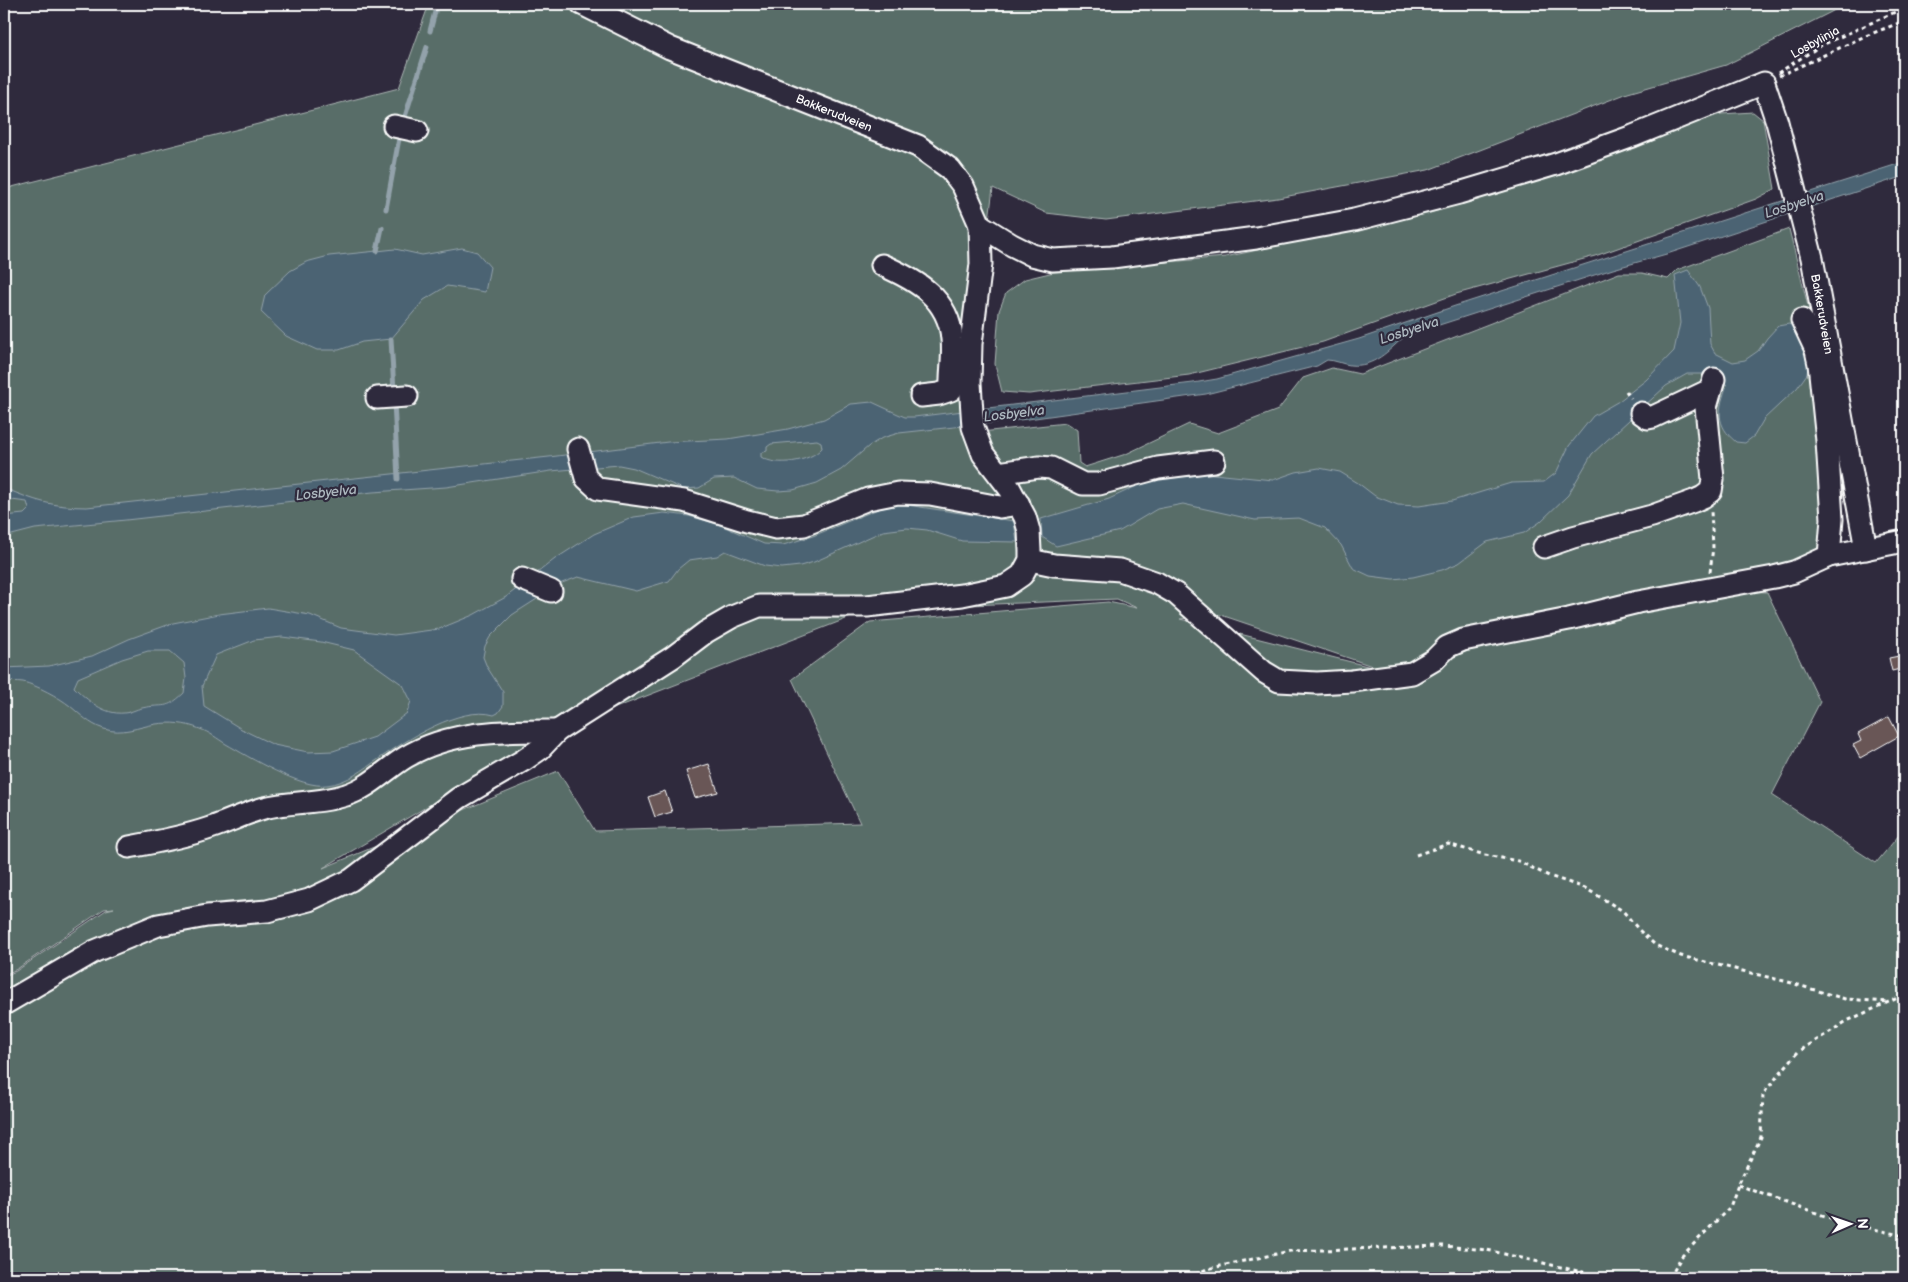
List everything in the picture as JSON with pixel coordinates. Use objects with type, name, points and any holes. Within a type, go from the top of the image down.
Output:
[{"type":"street","name":"Bakkerudveien","points":[[582,4],[670,48],[918,146],[950,169],[963,186],[980,225]]},
{"type":"street","name":"Bakkerudveien","points":[[1764,83],[1777,122],[1800,218],[1812,258],[1866,550]]},
{"type":"street","points":[[980,225],[1032,255],[1052,260],[1112,256],[1256,238],[1363,217],[1459,193],[1556,164],[1633,136],[1764,83]]},
{"type":"street","points":[[394,126],[417,131]]},
{"type":"street","points":[[963,391],[981,264],[980,225]]},
{"type":"street","points":[[4,1004],[95,951],[158,925],[207,916],[268,912],[309,900],[351,880],[460,798],[540,749],[557,731],[673,657],[706,632],[732,617],[759,606],[866,606],[962,595],[1006,586],[1022,575],[1030,560],[1028,530],[1020,504],[983,454],[974,435],[952,341],[950,322],[944,309],[928,291],[910,277],[882,265]]},
{"type":"street","points":[[1802,320],[1816,350],[1820,374],[1832,519],[1829,556]]},
{"type":"street","points":[[1544,547],[1573,537],[1652,516],[1703,497],[1711,491],[1714,479],[1706,407],[1712,384],[1653,417],[1648,418],[1641,414]]},
{"type":"street","points":[[921,396],[963,391]]},
{"type":"street","points":[[377,398],[407,396]]},
{"type":"street","points":[[578,448],[584,474],[589,482],[598,489],[684,501],[776,528],[804,525],[868,499],[898,493],[930,494],[1000,507],[1020,504]]},
{"type":"street","points":[[998,473],[1039,467],[1051,468],[1084,484],[1099,484],[1158,468],[1214,460]]},
{"type":"street","points":[[1030,560],[1054,566],[1120,570],[1157,583],[1176,594],[1264,672],[1279,681],[1352,681],[1412,673],[1434,660],[1447,647],[1463,640],[1542,625],[1638,602],[1794,572],[1829,556],[1904,541]]},
{"type":"street","points":[[522,579],[551,591]]},
{"type":"street","points":[[130,847],[176,838],[264,808],[326,800],[347,795],[368,785],[406,757],[433,744],[472,735],[508,731],[557,731]]},
{"type":"path","name":"Losbylinja","points":[[1764,83],[1820,46],[1904,8]]},
{"type":"path","points":[[1798,67],[1863,37],[1904,21]]},
{"type":"path","points":[[1708,588],[1713,547],[1711,491]]},
{"type":"path","points":[[1416,856],[1448,844],[1485,855],[1518,861],[1549,876],[1585,888],[1623,911],[1655,945],[1681,956],[1788,982],[1844,999],[1889,1002]]},
{"type":"path","points":[[1670,1278],[1681,1257],[1730,1207],[1738,1185],[1762,1137],[1763,1094],[1781,1072],[1798,1052],[1847,1021],[1904,995]]},
{"type":"path","points":[[1738,1185],[1839,1221],[1904,1236]]},
{"type":"path","points":[[1188,1278],[1207,1269],[1290,1251],[1443,1246],[1487,1250],[1608,1278]]},
{"type":"green space","points":[[429,4],[1845,4],[1726,65],[1628,93],[1428,170],[1278,198],[1106,220],[1046,213],[993,188],[962,434],[1066,423],[1077,430],[1079,463],[1085,467],[1126,454],[1189,424],[1218,433],[1278,410],[1303,378],[1332,368],[1360,374],[1619,273],[1642,273],[1668,279],[1677,270],[1789,229],[1824,371],[1825,548],[1724,590],[1767,592],[1820,702],[1772,795],[1876,863],[1904,829],[1904,1278],[4,1278],[4,976],[16,971],[106,910],[114,908],[104,909],[17,969],[4,975],[4,189],[399,88]],"holes":[[[1117,599],[1137,608],[1108,602],[870,622],[792,679],[860,823],[595,831],[558,771],[323,868],[553,732],[872,609]],[[1221,615],[1387,671],[1180,619]]]},
{"type":"green space","points":[[1753,112],[1763,120],[1775,189],[1756,199],[1595,256],[1456,294],[1323,342],[1189,375],[1029,394],[1002,392],[995,364],[999,311],[1006,293],[1025,279],[1054,272],[1225,257],[1427,214],[1573,170],[1696,121],[1721,114]]},
{"type":"water","name":"Losbyelva","points":[[1904,162],[1904,176],[1670,253],[1613,269],[1405,336],[1387,352],[1366,364],[1350,365],[1327,360],[1317,366],[1206,394],[1028,419],[899,433],[882,438],[869,446],[841,470],[817,483],[793,490],[757,489],[734,478],[714,479],[699,488],[683,489],[634,468],[619,465],[551,471],[446,487],[373,492],[35,529],[4,537],[4,516],[24,514],[29,509],[27,502],[4,499],[4,488],[44,502],[64,506],[87,507],[549,457],[668,442],[728,439],[788,429],[824,419],[851,404],[872,402],[905,417],[914,417],[1193,383],[1217,379],[1359,339],[1455,306]],"holes":[[[817,440],[821,442],[822,448],[817,453],[801,460],[775,462],[761,457],[761,453],[767,451],[767,447],[771,444]]]},
{"type":"water","points":[[462,248],[477,252],[490,267],[485,292],[447,286],[424,300],[391,339],[362,342],[339,350],[317,350],[286,336],[261,312],[265,295],[290,271],[306,262],[329,256],[395,249],[422,255]]},
{"type":"water","points":[[1688,270],[1700,287],[1708,308],[1710,344],[1715,353],[1733,362],[1745,360],[1758,351],[1778,326],[1789,324],[1797,328],[1809,360],[1807,374],[1797,388],[1764,419],[1754,436],[1745,443],[1736,442],[1724,429],[1720,416],[1720,409],[1727,385],[1708,374],[1687,374],[1666,386],[1592,454],[1568,495],[1540,522],[1524,533],[1487,542],[1459,563],[1442,570],[1413,577],[1393,579],[1370,576],[1353,568],[1341,545],[1325,528],[1299,518],[1255,520],[1183,504],[1157,509],[1120,531],[1056,546],[1042,537],[1041,519],[1109,499],[1165,475],[1204,473],[1273,480],[1296,472],[1319,468],[1340,472],[1375,496],[1398,505],[1419,506],[1452,501],[1511,483],[1544,482],[1556,473],[1569,446],[1593,416],[1619,401],[1646,380],[1674,351],[1680,323],[1675,275]]},
{"type":"water","points":[[900,504],[1014,521],[1017,542],[962,541],[927,530],[907,528],[883,531],[814,562],[800,566],[782,568],[765,566],[725,551],[717,556],[689,560],[678,569],[669,581],[636,591],[578,577],[562,583],[512,615],[490,637],[485,646],[483,657],[503,692],[503,706],[498,713],[494,715],[480,713],[450,719],[404,742],[355,775],[334,784],[316,785],[275,771],[207,732],[189,725],[167,723],[124,731],[104,729],[90,722],[54,695],[23,682],[4,681],[4,668],[49,666],[92,656],[129,639],[173,623],[219,614],[268,608],[310,615],[341,628],[394,635],[439,629],[473,615],[506,597],[555,559],[594,534],[634,517],[664,513],[689,516],[718,524],[764,544],[783,545],[813,536],[878,509]],"holes":[[[282,637],[321,642],[354,650],[403,685],[411,701],[407,713],[375,737],[333,751],[308,752],[274,745],[243,730],[204,706],[202,686],[216,655],[254,640]],[[148,651],[170,651],[184,663],[186,678],[184,693],[173,702],[126,713],[110,712],[96,706],[74,687],[78,678],[122,659]]]},
{"type":"building","points":[[1904,655],[1904,668],[1892,671],[1889,658]]},
{"type":"building","points":[[1889,717],[1899,736],[1860,758],[1853,745],[1861,741],[1858,734]]},
{"type":"building","points":[[709,764],[718,792],[695,798],[686,771]]},
{"type":"building","points":[[665,791],[672,812],[655,817],[648,797]]},
{"type":"waterway","points":[[430,31],[437,4]]},
{"type":"waterway","points":[[403,123],[427,47]]},
{"type":"waterway","points":[[386,209],[400,133]]},
{"type":"waterway","points":[[377,251],[382,228]]},
{"type":"waterway","points":[[391,339],[394,391]]},
{"type":"waterway","points":[[394,402],[398,479]]}]
